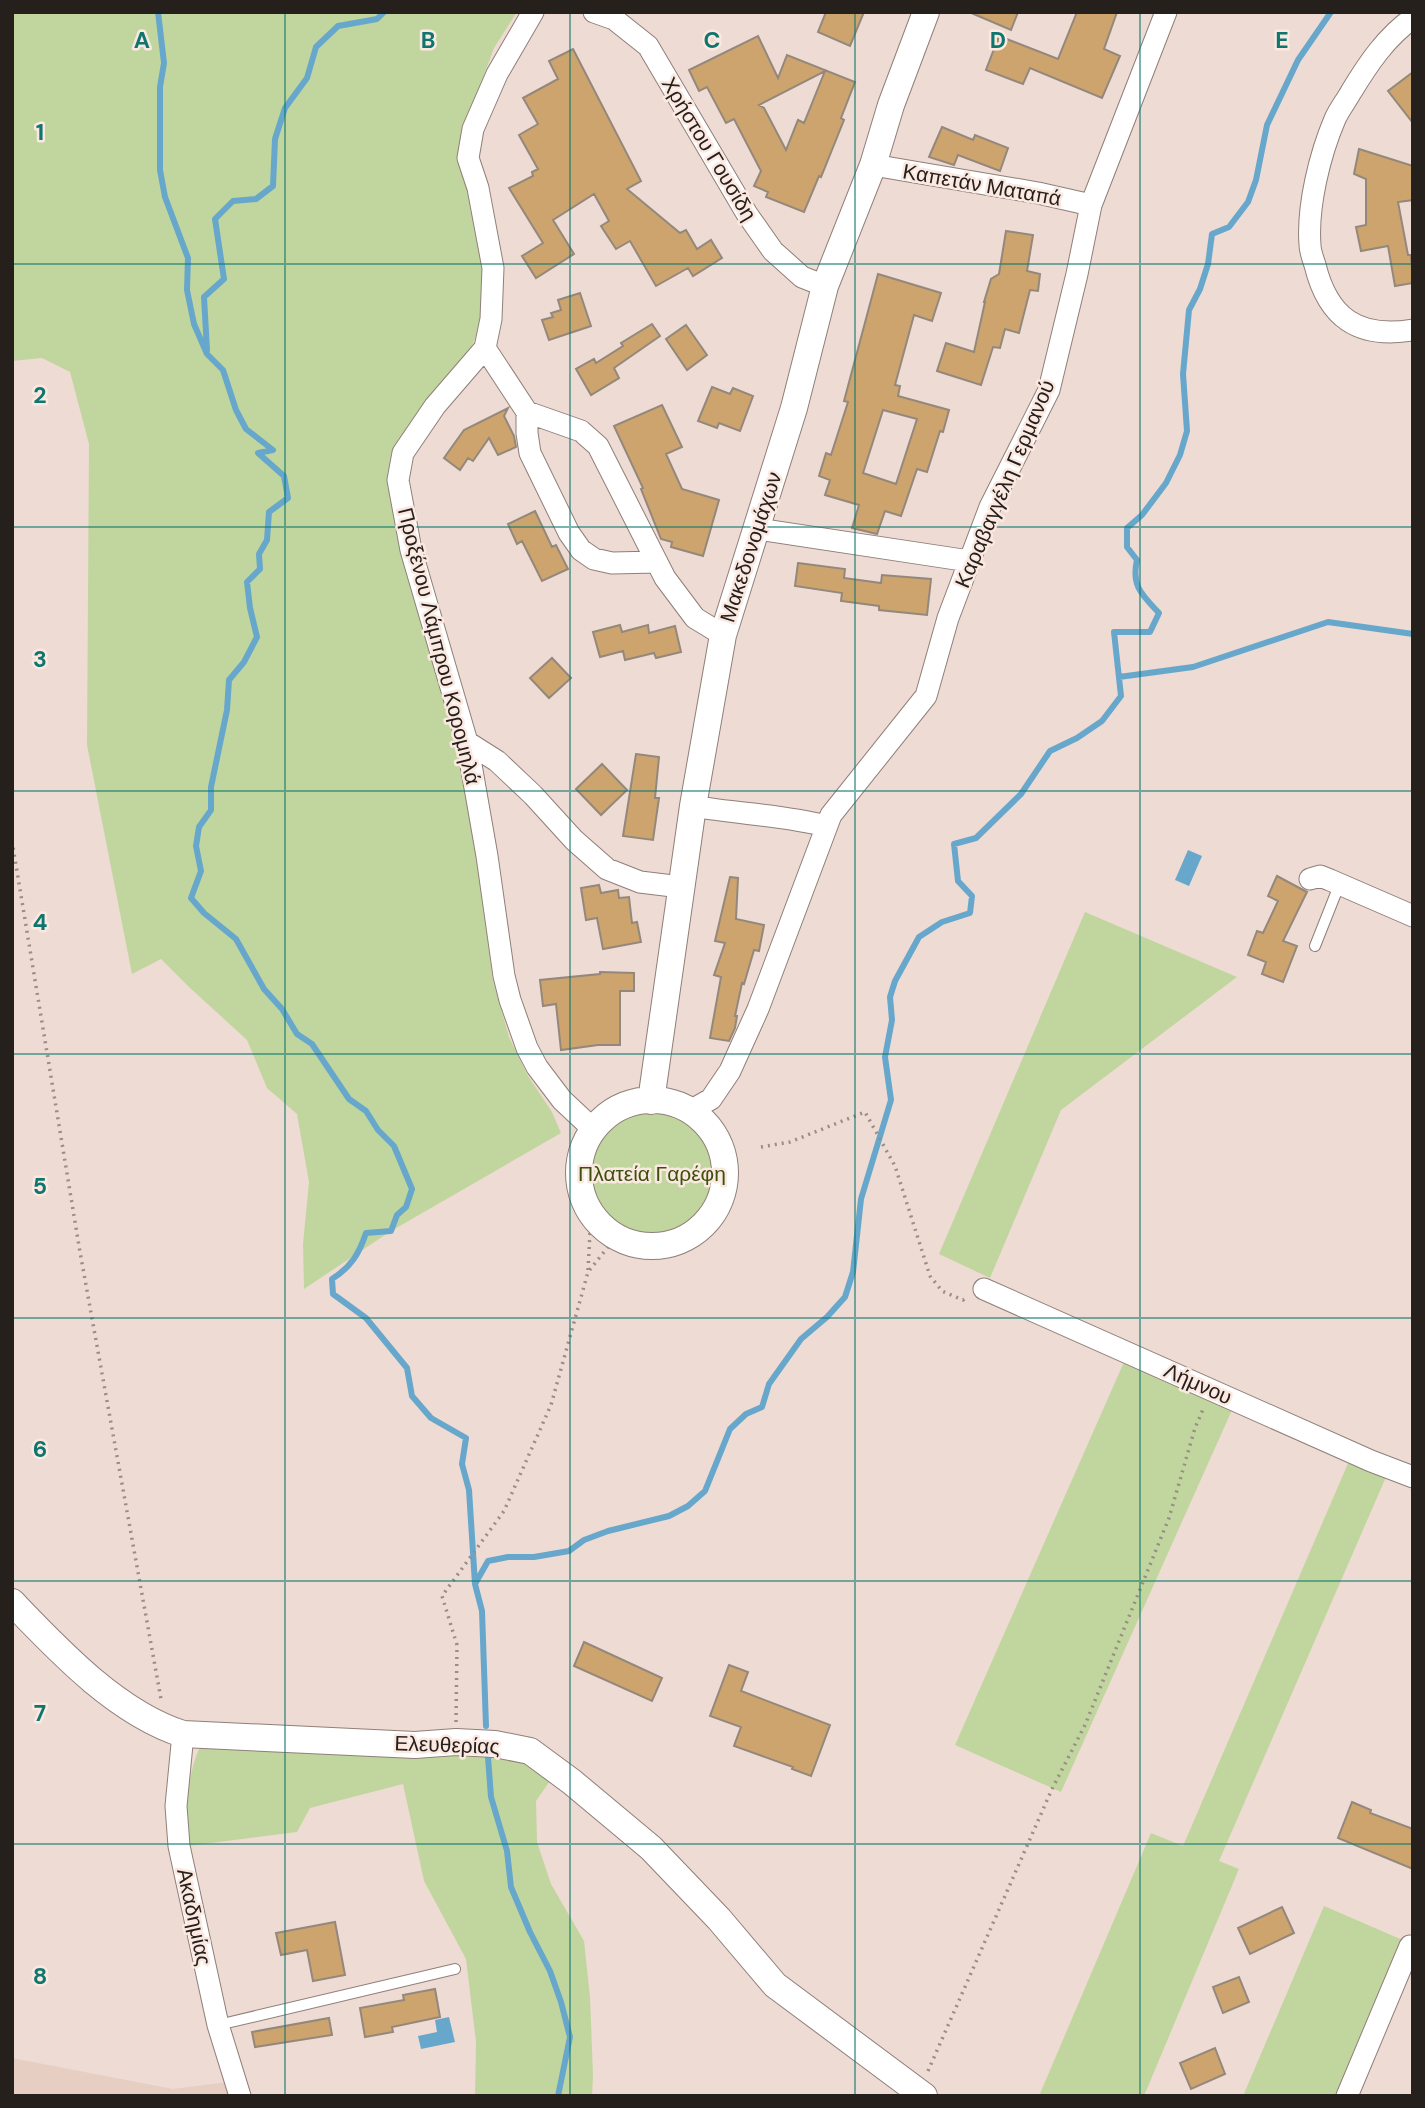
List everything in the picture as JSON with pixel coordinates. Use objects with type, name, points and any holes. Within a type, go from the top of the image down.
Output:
[{"type":"street","points":[[533,12],[497,74],[473,129],[468,158],[478,188],[493,268],[491,319],[485,348],[527,412],[530,453],[569,533],[581,550],[594,559],[612,563],[656,562]]},
{"type":"street","name":"Χρήστου Γουσίδη","points":[[594,12],[614,19],[648,46],[747,214],[773,251],[802,277],[825,286]]},
{"type":"street","name":"Μακεδονομάχων","points":[[651,1101],[693,806],[723,635],[794,408],[825,286],[873,165],[891,105],[926,12]]},
{"type":"street","name":"Καραβαγγέλη Γερμανού","points":[[690,1111],[711,1099],[730,1071],[836,806],[926,696],[948,618],[990,507],[1049,390],[1091,205],[1166,12]]},
{"type":"street","points":[[1413,18],[1371,59],[1335,118],[1313,190],[1310,245],[1319,283],[1328,303],[1345,320],[1375,332],[1413,330]]},
{"type":"street","name":"Καπετάν Ματαπά","points":[[873,165],[1091,205]]},
{"type":"street","name":"Προξένου Λάμπρου Κορομηλά","points":[[485,348],[435,406],[403,453],[398,480],[411,550],[467,743],[504,976],[513,1010],[527,1048],[546,1081],[594,1130]]},
{"type":"street","points":[[527,412],[581,431],[598,446],[665,578],[689,611],[704,625],[723,635]]},
{"type":"street","points":[[758,529],[969,561]]},
{"type":"street","points":[[467,743],[497,761],[574,840],[607,869],[640,882],[681,887]]},
{"type":"street","points":[[693,806],[737,814],[807,821],[826,826]]},
{"type":"street","points":[[1310,879],[1320,876],[1340,883],[1413,916]]},
{"type":"street","points":[[651,1101],[678,1105],[704,1122],[722,1152],[725,1168],[724,1186],[715,1210],[698,1230],[667,1245],[649,1246],[616,1237],[598,1222],[585,1202],[579,1177],[582,1152],[601,1122],[629,1104],[651,1101]]},
{"type":"street","name":"Λήμνου","points":[[984,1289],[1371,1461],[1413,1477]]},
{"type":"street","name":"Ελευθερίας","points":[[12,1602],[63,1654],[131,1710],[175,1732],[415,1745],[456,1742],[495,1744],[530,1751],[651,1848],[719,1919],[775,1984],[921,2094]]},
{"type":"street","name":"Ακαδημίας","points":[[175,1732],[179,1846],[218,2025],[240,2096]]},
{"type":"street","points":[[1347,2096],[1410,1946]]},
{"type":"lane","points":[[1315,946],[1340,883]]},
{"type":"lane","points":[[218,2025],[455,1969]]},
{"type":"path","points":[[12,841],[80,1252],[175,1732]]},
{"type":"path","points":[[761,1147],[790,1142],[865,1112],[895,1166],[930,1276],[942,1291],[963,1300],[984,1289]]},
{"type":"path","points":[[456,1742],[457,1645],[442,1596],[504,1511],[551,1405],[588,1272],[591,1213]]},
{"type":"path","points":[[588,1272],[616,1237]]},
{"type":"path","points":[[921,2094],[1052,1789],[1085,1725],[1169,1518],[1195,1428],[1212,1390]]},
{"type":"shaded area","points":[[12,2058],[173,2089],[228,2082],[233,2096],[12,2096]]},
{"type":"green space","points":[[12,12],[517,12],[494,48],[472,108],[484,216],[481,324],[469,353],[417,413],[403,436],[394,463],[465,781],[493,981],[509,1037],[561,1133],[391,1231],[304,1289],[303,1244],[309,1182],[297,1114],[267,1088],[247,1040],[161,959],[132,974],[87,745],[89,444],[70,372],[42,358],[12,361]]},
{"type":"green space","points":[[1085,912],[1237,977],[1061,1110],[990,1278],[939,1254]]},
{"type":"green space","name":"Πλατεία Γαρέφη","points":[[652,1110],[676,1115],[697,1129],[711,1150],[716,1174],[711,1198],[697,1219],[676,1233],[652,1238],[628,1233],[607,1219],[593,1198],[588,1174],[593,1150],[607,1129],[628,1115]]},
{"type":"green space","points":[[1124,1362],[1232,1410],[1061,1792],[955,1745]]},
{"type":"green space","points":[[1349,1461],[1386,1477],[1219,1861],[1239,1869],[1144,2096],[1039,2096],[1151,1833],[1183,1846]]},
{"type":"green space","points":[[215,1745],[499,1751],[554,1775],[536,1801],[537,1842],[551,1884],[584,1941],[590,1997],[592,2096],[475,2096],[476,2042],[466,1959],[424,1881],[403,1784],[310,1808],[297,1832],[187,1846],[188,1797],[195,1760],[199,1749]]},
{"type":"green space","points":[[1324,1906],[1405,1941],[1341,2096],[1243,2096]]},
{"type":"water","points":[[1188,850],[1202,856],[1189,886],[1175,880]]},
{"type":"water","points":[[449,2017],[455,2042],[421,2049],[418,2036],[437,2032],[435,2020]]},
{"type":"building","points":[[826,12],[864,12],[850,46],[818,32]]},
{"type":"building","points":[[969,12],[1018,12],[1011,30]]},
{"type":"building","points":[[1077,12],[1117,12],[1104,49],[1120,56],[1102,98],[1030,68],[1023,84],[986,70],[999,36],[1058,59]]},
{"type":"building","points":[[758,36],[778,78],[787,55],[855,82],[841,118],[844,120],[804,212],[766,197],[768,192],[754,186],[761,171],[734,119],[726,123],[707,87],[699,91],[689,70]],"holes":[[[825,71],[804,123],[798,120],[786,150],[764,108],[759,105]]]},
{"type":"building","points":[[573,49],[641,181],[627,189],[680,233],[686,230],[697,249],[711,240],[722,258],[693,276],[688,268],[656,286],[630,241],[616,249],[601,226],[609,221],[594,194],[553,220],[574,254],[536,278],[522,256],[543,243],[509,188],[533,176],[532,172],[538,169],[519,135],[538,124],[523,98],[558,79],[549,61]]},
{"type":"building","points":[[1413,72],[1413,123],[1388,91]]},
{"type":"building","points":[[942,127],[973,140],[975,135],[1008,148],[1000,171],[958,155],[954,165],[929,157]]},
{"type":"building","points":[[1359,149],[1413,166],[1413,200],[1398,202],[1408,255],[1411,255],[1413,283],[1395,286],[1388,246],[1361,251],[1356,227],[1366,225],[1366,179],[1354,174]]},
{"type":"building","points":[[1006,231],[1033,235],[1027,271],[1040,274],[1038,291],[1030,290],[1019,333],[1005,329],[1000,348],[993,347],[981,385],[937,371],[946,343],[974,352],[991,279],[999,274]]},
{"type":"building","points":[[878,274],[941,293],[932,321],[914,315],[895,385],[900,386],[898,396],[949,410],[927,472],[917,469],[901,516],[885,511],[877,534],[852,528],[859,505],[825,495],[830,480],[819,476],[826,453],[831,455],[848,402],[844,401]],"holes":[[[883,410],[917,419],[896,484],[863,473]]]},
{"type":"building","points":[[580,293],[591,326],[549,340],[542,320],[553,317],[551,313],[561,310],[558,300]]},
{"type":"building","points":[[652,324],[660,336],[614,368],[619,378],[591,395],[576,369],[594,359],[596,363],[623,346],[621,343]]},
{"type":"building","points":[[686,325],[707,355],[687,370],[666,339]]},
{"type":"building","points":[[712,387],[730,394],[733,388],[753,396],[740,431],[719,423],[717,428],[698,421]]},
{"type":"building","points":[[662,405],[682,447],[666,454],[682,489],[719,500],[703,556],[671,547],[672,542],[661,539],[641,489],[643,488],[614,426]]},
{"type":"building","points":[[508,408],[504,416],[514,436],[516,447],[498,455],[489,438],[473,461],[468,458],[460,470],[444,458],[464,430]]},
{"type":"building","points":[[535,511],[552,547],[556,545],[568,569],[542,581],[522,541],[517,544],[508,524]]},
{"type":"building","points":[[798,563],[845,569],[844,578],[881,583],[882,575],[931,579],[927,615],[879,610],[879,606],[841,601],[842,593],[795,586]]},
{"type":"building","points":[[620,625],[622,632],[648,625],[649,633],[675,626],[681,652],[656,658],[654,653],[625,660],[623,651],[600,657],[593,632]]},
{"type":"building","points":[[552,658],[571,678],[549,698],[530,678]]},
{"type":"building","points":[[636,754],[659,757],[655,798],[659,798],[653,840],[623,836]]},
{"type":"building","points":[[602,764],[627,790],[601,815],[576,789]]},
{"type":"building","points":[[1277,876],[1307,892],[1283,941],[1297,946],[1283,982],[1262,974],[1266,962],[1248,955],[1257,931],[1263,933],[1278,901],[1268,896]]},
{"type":"building","points":[[730,877],[738,878],[736,919],[764,925],[759,951],[754,950],[744,984],[742,983],[735,1028],[729,1041],[710,1038],[721,977],[714,975],[725,943],[715,941]]},
{"type":"building","points":[[599,885],[601,893],[618,890],[619,898],[629,897],[632,923],[637,922],[641,942],[603,949],[597,918],[586,920],[581,888]]},
{"type":"building","points":[[600,972],[634,973],[634,991],[620,991],[620,1045],[561,1050],[556,1004],[543,1006],[540,980]]},
{"type":"building","points":[[584,1642],[662,1678],[652,1701],[574,1666]]},
{"type":"building","points":[[729,1665],[748,1672],[741,1691],[830,1725],[811,1776],[734,1746],[741,1727],[710,1716]]},
{"type":"building","points":[[1352,1802],[1371,1810],[1370,1813],[1413,1829],[1413,1869],[1338,1838]]},
{"type":"building","points":[[1282,1907],[1294,1933],[1250,1954],[1238,1928]]},
{"type":"building","points":[[335,1922],[345,1975],[313,1981],[307,1950],[281,1955],[276,1933]]},
{"type":"building","points":[[1239,1977],[1249,2002],[1223,2013],[1213,1987]]},
{"type":"building","points":[[435,1989],[440,2017],[392,2027],[393,2032],[365,2037],[360,2008],[404,2000],[403,1995]]},
{"type":"building","points":[[329,2018],[332,2035],[255,2047],[252,2032]]},
{"type":"building","points":[[1215,2048],[1225,2074],[1191,2089],[1180,2063]]},
{"type":"waterway","points":[[158,12],[164,63],[160,87],[160,170],[165,197],[188,258],[187,290],[194,324],[207,354],[223,370],[236,410],[246,429],[273,450],[258,453],[284,476],[288,498],[269,512],[267,540],[259,554],[260,569],[247,582],[257,637],[244,662],[229,680],[227,710],[211,787],[211,810],[199,827],[196,846],[201,871],[191,898],[204,913],[236,939],[264,989],[282,1009],[297,1034],[312,1044],[349,1099],[366,1111],[378,1130],[394,1146],[412,1189],[406,1207],[397,1215],[391,1231],[366,1233],[354,1259],[332,1279],[333,1294],[366,1318],[407,1368],[412,1396],[431,1418],[466,1438],[462,1464],[469,1490],[475,1584],[482,1611],[486,1726]]},
{"type":"waterway","points":[[207,350],[204,297],[224,279],[215,219],[233,201],[256,199],[273,186],[275,139],[285,108],[307,78],[316,47],[338,26],[377,19],[384,12]]},
{"type":"waterway","points":[[475,1584],[488,1561],[569,1551],[584,1540],[608,1531],[669,1516],[688,1506],[705,1491],[730,1429],[746,1414],[762,1407],[769,1384],[801,1339],[845,1297],[853,1272],[861,1199],[891,1100],[885,1057],[892,1020],[890,997],[895,981],[919,937],[942,922],[970,913],[972,896],[958,881],[954,844],[976,838],[1021,794],[1050,751],[1077,738],[1102,721],[1121,696],[1114,632],[1150,632],[1159,613],[1139,590],[1136,577],[1137,560],[1127,547],[1127,528],[1142,515],[1166,483],[1180,455],[1187,431],[1183,374],[1189,310],[1200,289],[1208,264],[1212,234],[1229,227],[1248,202],[1256,180],[1267,125],[1298,60],[1331,12]]},
{"type":"waterway","points":[[1119,677],[1193,667],[1328,622],[1413,634]]},
{"type":"waterway","points":[[488,1757],[491,1797],[507,1851],[511,1887],[550,1971],[570,2037],[558,2096]]}]
